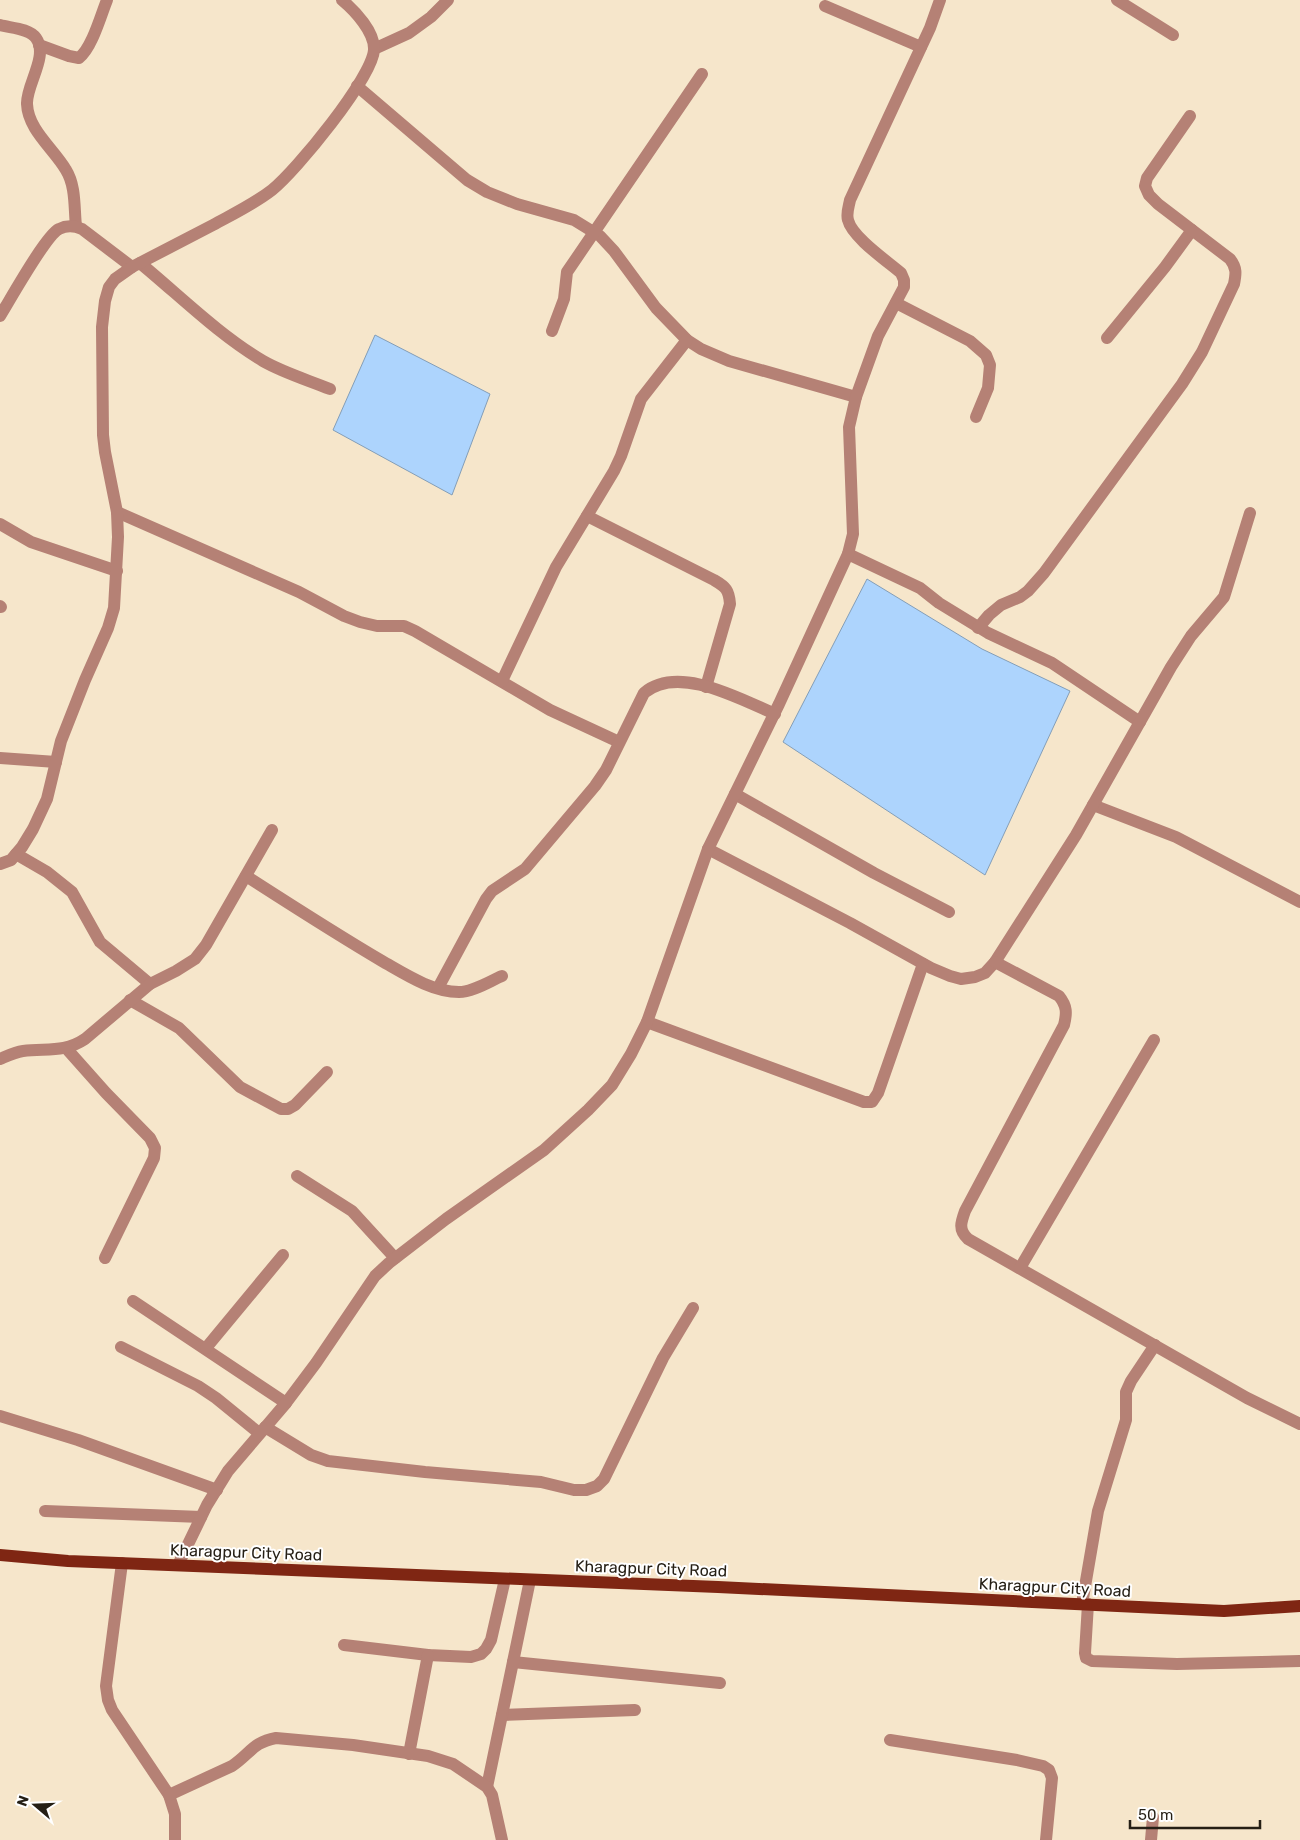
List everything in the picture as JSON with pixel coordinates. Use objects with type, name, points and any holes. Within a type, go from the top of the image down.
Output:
[{"type":"main road","name":"Kharagpur City Road","points":[[0,1555],[122,1563],[1224,1611],[1300,1606]]},
{"type":"street","points":[[39,45],[78,58],[84,54],[107,0]]},
{"type":"street","points":[[0,864],[11,860],[16,854],[33,829],[47,798],[62,741],[108,628],[114,608],[117,571],[117,512],[104,444],[102,326],[109,287],[115,279],[136,265],[249,206],[272,190],[288,176],[319,139],[372,62],[374,49],[370,35],[358,16],[342,0]]},
{"type":"street","points":[[374,49],[409,33],[448,0]]},
{"type":"street","points":[[178,1565],[201,1517],[228,1471],[286,1403],[316,1363],[375,1276],[395,1258],[446,1219],[544,1150],[612,1085],[632,1054],[647,1022],[708,849],[775,714],[848,554],[853,534],[849,426],[856,396],[878,336],[904,287],[904,280],[902,273],[862,239],[848,221],[847,213],[850,200],[921,47],[940,0]]},
{"type":"street","points":[[1117,0],[1173,35]]},
{"type":"street","points":[[825,6],[921,47]]},
{"type":"street","points":[[0,25],[30,32],[36,37],[39,45],[39,59],[27,104],[30,117],[38,132],[66,170],[71,182],[76,226]]},
{"type":"street","points":[[552,331],[564,299],[567,272],[702,74]]},
{"type":"street","points":[[357,86],[467,180],[488,192],[517,204],[574,220],[594,232],[614,251],[656,308],[687,340],[713,355],[729,361],[856,396]]},
{"type":"street","points":[[978,628],[1001,605],[1020,598],[1028,592],[1044,573],[1182,384],[1202,352],[1234,284],[1235,265],[1230,259],[1149,196],[1145,186],[1147,178],[1190,116]]},
{"type":"street","points":[[0,316],[46,242],[58,229],[76,226],[136,265],[220,331],[265,362],[330,389]]},
{"type":"street","points":[[1107,338],[1165,267],[1192,230]]},
{"type":"street","points":[[896,303],[970,341],[986,355],[990,365],[990,377],[988,388],[976,417]]},
{"type":"street","points":[[502,681],[556,567],[621,456],[642,399],[687,340]]},
{"type":"street","points":[[117,512],[299,592],[360,622],[377,626],[404,626],[415,631],[550,710],[619,742]]},
{"type":"street","points":[[708,849],[850,923],[923,964],[961,979],[985,973],[995,962],[1076,835],[1171,667],[1191,636],[1224,597],[1250,513]]},
{"type":"street","points":[[587,516],[725,586],[729,592],[730,604],[706,687]]},
{"type":"street","points":[[0,524],[17,536],[31,542],[117,571]]},
{"type":"street","points":[[848,554],[920,588],[939,603],[978,628],[1005,642],[1039,655],[1140,722]]},
{"type":"street","points":[[438,988],[466,934],[492,891],[525,869],[596,786],[644,693],[651,687],[662,683],[677,683],[716,689],[775,714]]},
{"type":"street","points":[[0,758],[56,762]]},
{"type":"street","points":[[735,794],[874,873],[949,912]]},
{"type":"street","points":[[1093,806],[1176,837],[1300,902]]},
{"type":"street","points":[[0,1059],[21,1051],[74,1046],[86,1039],[150,984],[195,959],[206,945],[272,830]]},
{"type":"street","points":[[16,854],[47,872],[72,892],[100,942],[150,984]]},
{"type":"street","points":[[246,876],[339,936],[404,972],[438,988],[450,992],[462,992],[502,976]]},
{"type":"street","points":[[995,962],[1060,996],[1065,1004],[1067,1014],[1064,1025],[960,1223],[962,1233],[968,1239],[1247,1398],[1300,1424]]},
{"type":"street","points":[[647,1022],[864,1102],[872,1102],[878,1094],[923,964]]},
{"type":"street","points":[[130,1000],[179,1028],[240,1087],[281,1109],[288,1109],[295,1105],[327,1072]]},
{"type":"street","points":[[1020,1268],[1154,1040]]},
{"type":"street","points":[[66,1048],[150,1138],[155,1148],[154,1158],[105,1258]]},
{"type":"street","points":[[297,1176],[352,1211],[395,1258]]},
{"type":"street","points":[[206,1348],[283,1255]]},
{"type":"street","points":[[133,1301],[286,1403]]},
{"type":"street","points":[[121,1347],[198,1386],[262,1430],[311,1455],[328,1461],[424,1472],[541,1482],[574,1490],[586,1490],[598,1486],[604,1479],[663,1358],[693,1308]]},
{"type":"street","points":[[1156,1345],[1131,1381],[1126,1392],[1126,1420],[1098,1511],[1085,1604],[1086,1658],[1092,1661],[1177,1664],[1300,1660]]},
{"type":"street","points":[[0,1416],[78,1440],[216,1490]]},
{"type":"street","points":[[45,1510],[201,1517]]},
{"type":"street","points":[[122,1563],[106,1686],[108,1700],[112,1710],[169,1795],[175,1814],[174,1840]]},
{"type":"street","points":[[344,1645],[428,1655],[471,1657],[480,1654],[486,1649],[491,1640],[506,1579]]},
{"type":"street","points":[[487,1787],[530,1580]]},
{"type":"street","points":[[409,1754],[428,1655]]},
{"type":"street","points":[[513,1662],[720,1684]]},
{"type":"street","points":[[502,1715],[634,1710]]},
{"type":"street","points":[[169,1795],[232,1766],[264,1740],[276,1738],[353,1745],[440,1759],[452,1764],[487,1787],[492,1794],[502,1840]]},
{"type":"street","points":[[890,1740],[1017,1760],[1043,1766],[1049,1770],[1052,1778],[1046,1840]]},
{"type":"street","points":[[1152,1840],[1153,1817]]},
{"type":"water","points":[[375,335],[490,394],[452,495],[333,430]]},
{"type":"water","points":[[867,579],[982,649],[1070,691],[985,875],[783,742]]}]
